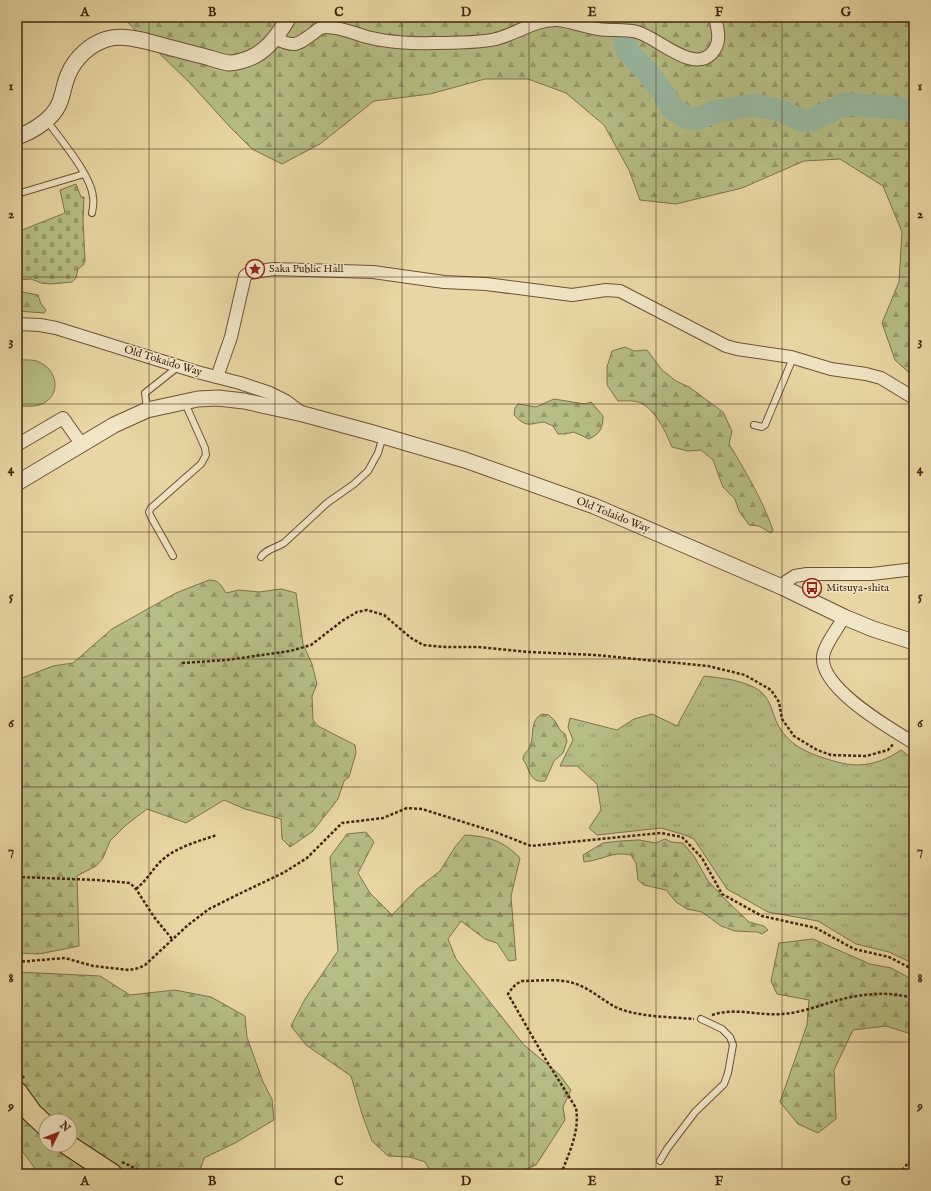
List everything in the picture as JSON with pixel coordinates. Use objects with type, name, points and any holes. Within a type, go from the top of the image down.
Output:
[{"type":"highway","points":[[17,1092],[32,1113],[38,1119]]},
{"type":"highway","points":[[78,1152],[112,1174]]},
{"type":"street","points":[[17,137],[27,134],[51,116],[59,104],[68,75],[84,52],[92,46],[108,39],[123,37],[142,40],[230,63],[248,59],[261,53],[272,43],[289,17]]},
{"type":"street","points":[[275,38],[284,43],[294,45],[324,26],[387,40],[432,43],[480,40],[496,38],[544,22],[556,20],[597,29],[637,32],[663,44],[678,55],[690,59],[700,59],[709,56],[718,44],[719,34],[715,17]]},
{"type":"street","points":[[217,377],[231,337],[245,276],[249,273],[272,269],[373,272],[444,282],[486,284],[572,295],[614,290],[620,291],[726,346],[737,350],[793,358],[831,369],[866,374],[880,378],[914,398]]},
{"type":"street","name":"Old Tokaido Way","points":[[17,324],[40,325],[56,328],[270,393],[286,401],[303,414]]},
{"type":"street","name":"Old Tolaido Way","points":[[17,483],[114,425],[147,410],[198,399],[218,398],[244,401],[303,414],[465,460],[594,506],[782,587],[844,617],[873,629],[914,642]]},
{"type":"street","points":[[17,445],[63,418],[82,445]]},
{"type":"street","points":[[782,587],[787,581],[795,576],[807,574],[872,574],[914,569]]},
{"type":"street","points":[[844,617],[824,652],[824,664],[830,678],[860,708],[914,743]]},
{"type":"lane","points":[[46,120],[64,144],[84,174],[90,186],[93,197],[92,213]]},
{"type":"lane","points":[[17,194],[84,174]]},
{"type":"lane","points":[[754,425],[762,427],[765,425],[793,358]]},
{"type":"lane","points":[[147,410],[145,393],[179,366]]},
{"type":"lane","points":[[173,556],[150,517],[150,512],[151,508],[201,464],[206,455],[205,448],[184,401]]},
{"type":"lane","points":[[261,557],[266,551],[278,547],[284,543],[327,503],[354,484],[368,471],[378,453],[383,436]]},
{"type":"lane","points":[[660,1161],[667,1148],[691,1118],[724,1084],[727,1077],[733,1045],[730,1037],[722,1029],[701,1019]]},
{"type":"path","points":[[182,663],[227,660],[290,651],[311,645],[342,621],[357,612],[367,610],[384,615],[411,638],[423,645],[595,655],[708,666],[745,675],[771,690],[778,702],[782,719],[794,736],[817,750],[831,755],[866,756],[888,750],[900,735]]},
{"type":"path","points":[[17,962],[65,958],[93,966],[129,970],[139,968],[145,965],[188,925],[209,910],[283,873],[307,858],[342,823],[383,818],[407,808],[422,809],[495,832],[531,846],[661,833],[682,837],[702,858],[722,894],[762,916],[816,928],[854,949],[889,957],[914,970]]},
{"type":"path","points":[[136,889],[145,882],[157,866],[167,857],[190,844],[217,835]]},
{"type":"path","points":[[17,877],[130,883],[136,889],[154,917],[172,940]]},
{"type":"path","points":[[561,1174],[574,1141],[578,1117],[576,1108],[508,994],[516,983],[522,980],[565,981],[585,988],[615,1006],[636,1014],[701,1019],[720,1012],[782,1014],[814,1008],[835,1001],[872,995],[893,995],[914,999]]},
{"type":"path","points":[[899,1174],[914,1156]]},
{"type":"green space","points":[[122,17],[914,17],[914,377],[895,360],[882,323],[899,282],[902,232],[883,186],[840,159],[804,161],[742,188],[676,204],[640,200],[629,170],[604,125],[566,93],[528,79],[485,79],[430,94],[374,101],[320,144],[282,164],[252,149],[190,83]]},
{"type":"green space","points":[[76,184],[81,197],[84,197],[83,221],[85,261],[78,269],[76,278],[72,282],[51,284],[41,283],[31,279],[17,280],[17,232],[65,213],[60,190]]},
{"type":"green space","points":[[17,291],[38,295],[41,304],[46,310],[44,313],[17,311]]},
{"type":"green space","points":[[625,347],[634,351],[647,350],[662,370],[676,381],[689,387],[723,412],[732,431],[729,444],[764,507],[773,530],[771,533],[759,526],[749,525],[739,511],[735,499],[723,487],[713,460],[701,450],[688,451],[672,447],[660,422],[646,406],[635,401],[618,401],[607,385],[607,367],[612,351]]},
{"type":"green space","points":[[17,360],[39,362],[47,367],[52,373],[55,386],[54,392],[46,402],[36,406],[17,406]]},
{"type":"green space","points":[[554,399],[585,404],[591,402],[603,416],[602,424],[598,433],[589,439],[574,432],[558,434],[553,426],[544,422],[528,424],[522,422],[514,415],[515,408],[518,404],[536,407]]},
{"type":"green space","points":[[209,580],[217,582],[221,585],[226,593],[239,590],[259,592],[281,589],[296,593],[303,644],[312,664],[317,684],[312,696],[313,720],[318,726],[355,745],[356,753],[349,777],[344,781],[338,799],[313,831],[290,847],[282,839],[281,819],[245,809],[224,800],[186,823],[147,809],[126,825],[110,841],[103,858],[96,866],[77,876],[79,946],[39,954],[17,953],[17,680],[53,666],[73,663],[112,629],[176,593]]},
{"type":"green space","points":[[704,676],[740,682],[760,691],[768,700],[778,725],[783,733],[796,745],[811,753],[840,763],[853,765],[870,764],[891,756],[901,750],[914,760],[914,964],[889,952],[856,944],[818,921],[768,912],[727,889],[694,839],[685,835],[661,828],[597,835],[589,828],[601,810],[597,784],[577,766],[560,766],[573,740],[568,727],[570,718],[617,730],[634,719],[652,714],[677,726]]},
{"type":"green space","points":[[542,714],[549,715],[555,721],[560,730],[565,734],[567,741],[563,753],[554,761],[545,781],[537,781],[532,777],[523,757],[531,745],[535,721]]},
{"type":"green space","points":[[366,832],[374,842],[358,873],[370,893],[392,915],[417,889],[440,871],[455,847],[465,835],[495,840],[507,847],[520,858],[511,896],[516,960],[509,961],[497,943],[485,939],[461,921],[448,939],[456,959],[524,1045],[559,1074],[571,1090],[563,1107],[565,1120],[536,1165],[515,1174],[432,1174],[425,1162],[410,1157],[388,1156],[372,1141],[362,1114],[351,1076],[306,1045],[291,1026],[305,999],[338,951],[330,857],[347,834]]},
{"type":"green space","points":[[665,839],[671,842],[683,843],[694,856],[708,881],[727,901],[749,922],[764,926],[768,930],[762,934],[757,932],[735,931],[721,926],[702,912],[687,909],[676,902],[666,890],[644,885],[638,880],[636,863],[631,855],[618,854],[584,862],[583,855],[603,843],[639,840],[656,843]]},
{"type":"green space","points":[[813,939],[870,964],[891,968],[914,980],[914,1035],[886,1026],[853,1030],[834,1070],[836,1119],[818,1133],[798,1124],[780,1102],[807,1025],[809,1000],[777,994],[771,981],[779,943]]},
{"type":"green space","points":[[17,972],[100,976],[130,995],[175,990],[211,997],[245,1016],[247,1037],[263,1082],[272,1099],[274,1120],[235,1143],[204,1158],[199,1174],[39,1174],[17,1144]]},
{"type":"waterway","points":[[620,17],[627,50],[648,73],[664,94],[671,107],[687,118],[700,118],[714,112],[753,105],[780,110],[803,121],[809,121],[846,104],[899,108],[914,112]]},
{"type":"place","name":"Saka Public Hall","points":[[255,269]]},
{"type":"place","name":"Mitsuya-shita","points":[[812,588]]}]
